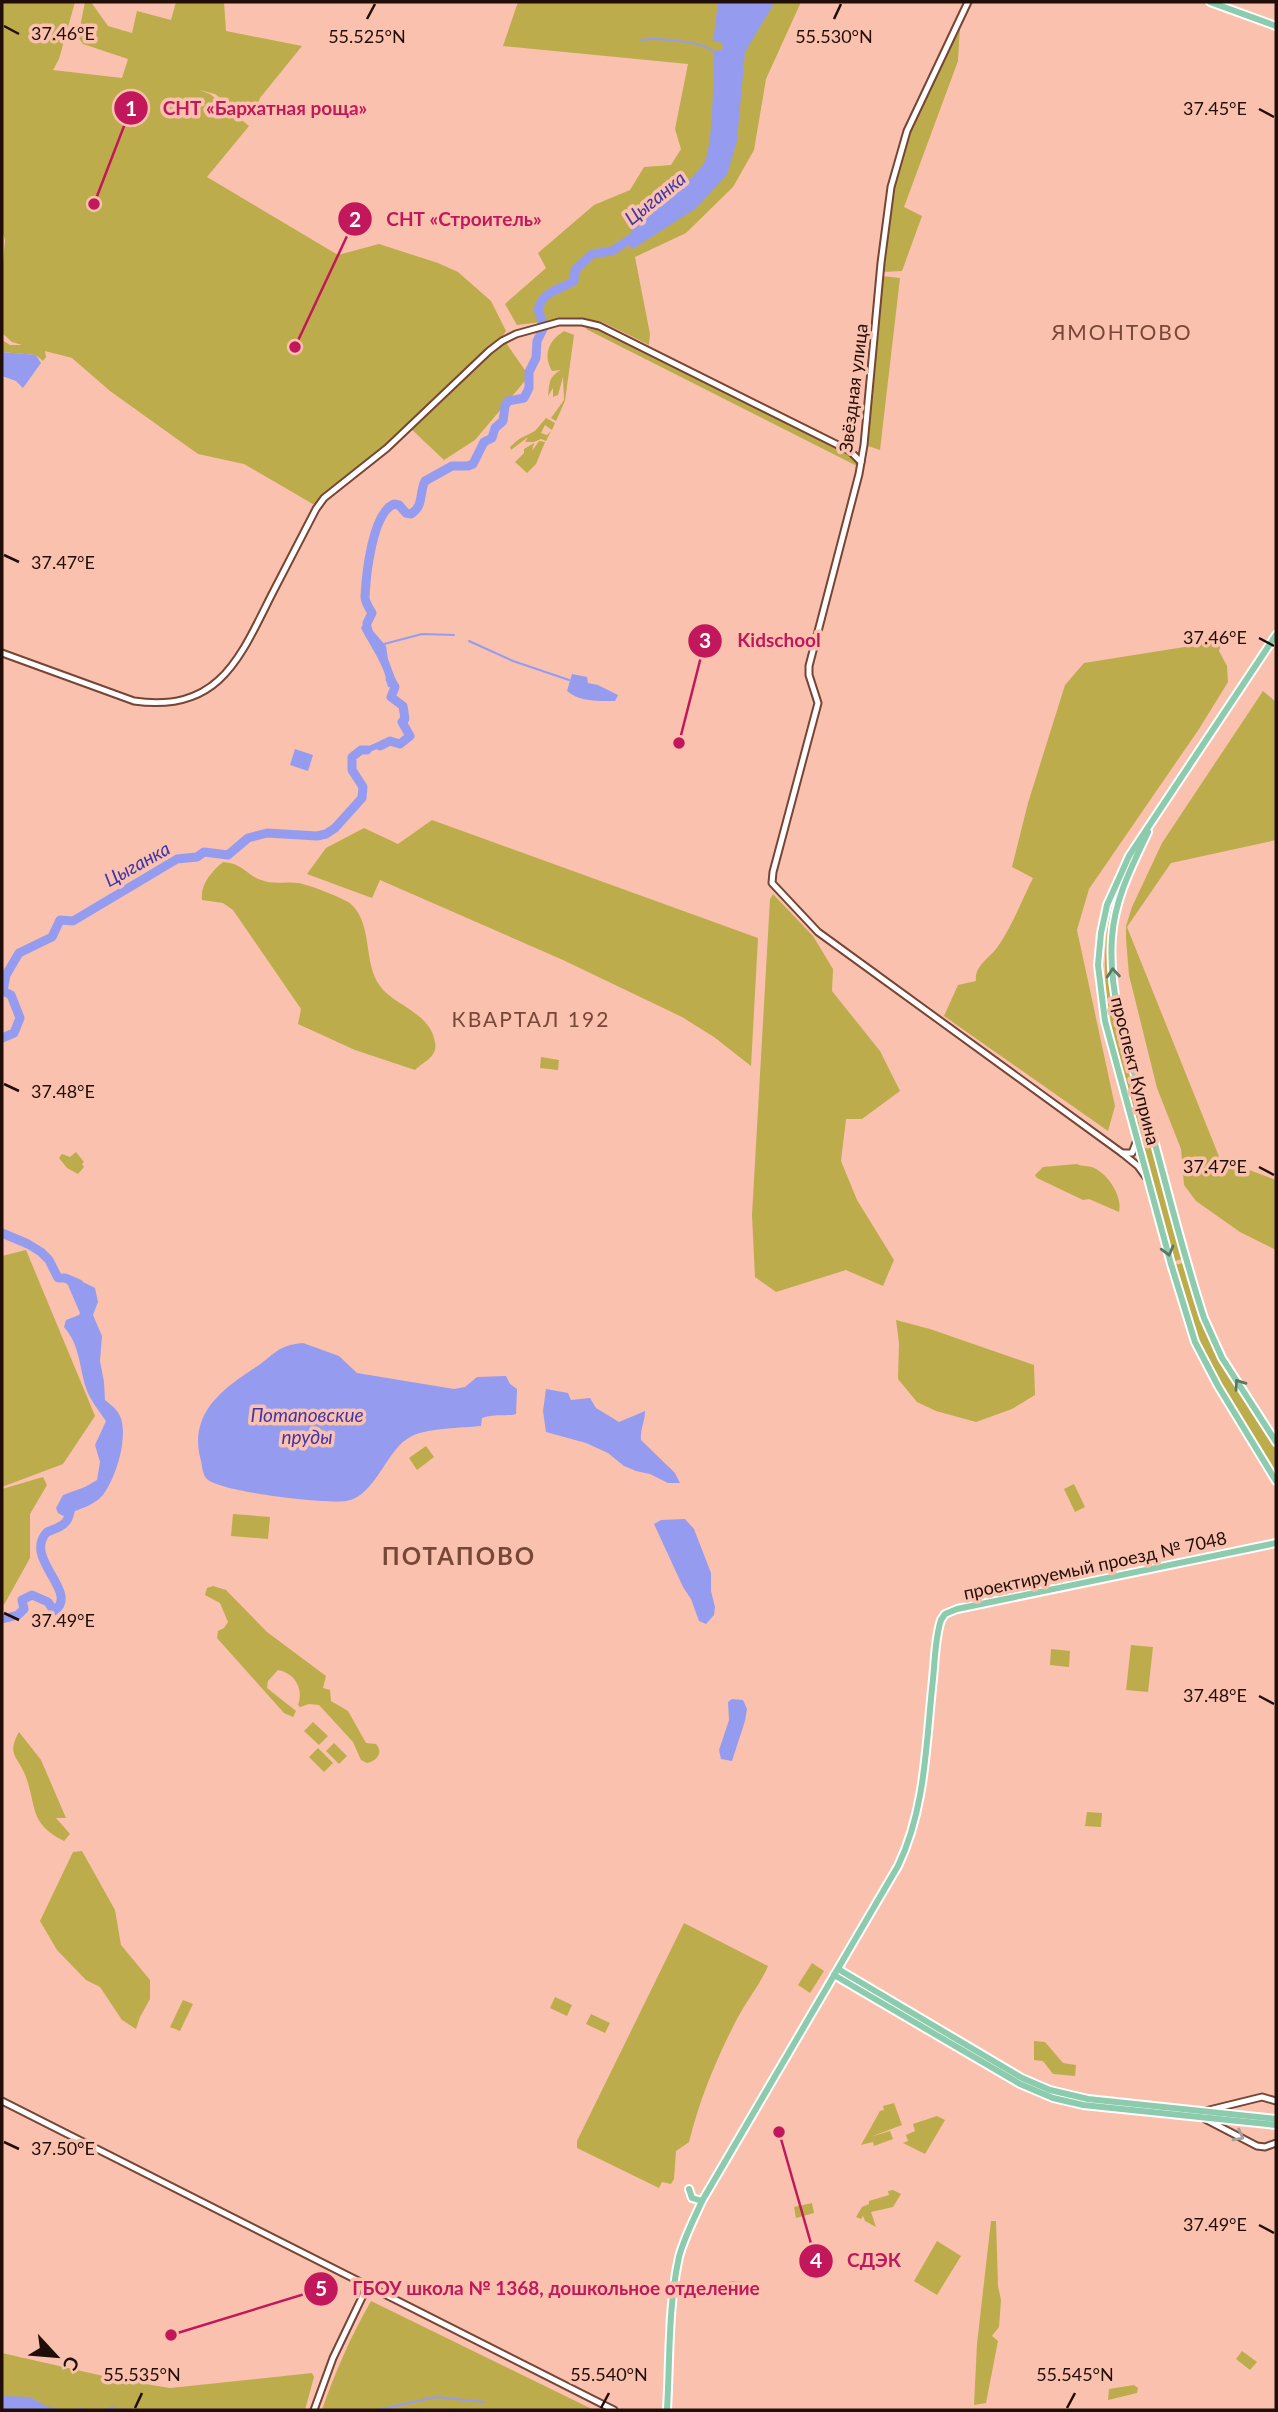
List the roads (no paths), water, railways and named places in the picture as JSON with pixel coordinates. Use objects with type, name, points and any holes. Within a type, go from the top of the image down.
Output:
[{"type":"main road","points":[[1210,2],[1276,26]]},
{"type":"main road","name":"проспект Куприна","points":[[1276,635],[1129,856],[1116,881],[1101,933],[1098,965],[1105,1021],[1195,1342],[1218,1386],[1276,1481]]},
{"type":"main road","name":"проспект Куприна","points":[[1154,819],[1123,885],[1116,909],[1112,936],[1115,993],[1203,1318],[1226,1365],[1276,1442]]},
{"type":"main road","name":"проектируемый проезд № 7048","points":[[836,1972],[898,1866],[910,1839],[918,1810],[933,1676],[941,1620],[945,1614],[957,1609],[1276,1543]]},
{"type":"main road","points":[[667,2410],[677,2269],[682,2249],[702,2201],[836,1972],[1037,2085],[1088,2099],[1276,2125]]},
{"type":"main road","points":[[1203,2114],[1276,2119]]},
{"type":"main road","points":[[689,2189],[692,2198],[702,2201]]},
{"type":"street","name":"Звёздная улица","points":[[861,462],[891,187],[907,131],[968,2]]},
{"type":"street","name":"Звёздная улица","points":[[2,653],[134,701],[156,704],[177,701],[197,695],[215,685],[231,671],[324,498],[387,448],[489,351],[516,334],[540,326],[559,322],[582,322],[599,326],[850,451],[861,462]]},
{"type":"street","points":[[850,451],[865,443]]},
{"type":"street","points":[[861,462],[810,666],[809,675],[818,703],[772,883],[818,932],[1122,1153],[1138,1166],[1150,1185]]},
{"type":"street","points":[[1122,1153],[1132,1153],[1137,1140]]},
{"type":"street","points":[[1203,2114],[1262,2097],[1276,2101]]},
{"type":"street","points":[[2,2101],[614,2410]]},
{"type":"street","points":[[1203,2114],[1257,2146],[1265,2147],[1276,2143]]},
{"type":"street","points":[[314,2410],[332,2358],[367,2287]]},
{"type":"water","points":[[718,2],[775,2],[745,52],[737,141],[727,175],[695,209],[633,249],[627,243],[639,220],[696,173],[707,155],[712,109],[713,51],[722,50],[723,45],[713,42]]},
{"type":"water","points":[[2,352],[36,355],[41,363],[23,388],[16,381],[2,376]]},
{"type":"water","points":[[370,613],[373,631],[386,646],[398,686],[388,687],[381,664],[361,628]]},
{"type":"water","points":[[572,674],[587,677],[588,683],[618,695],[615,701],[590,700],[572,695],[567,691]]},
{"type":"water","points":[[385,739],[390,741],[374,750],[366,753],[357,751]]},
{"type":"water","points":[[295,749],[313,755],[308,771],[290,765]]},
{"type":"water","points":[[73,1277],[95,1288],[98,1302],[93,1315],[102,1336],[100,1361],[105,1400],[119,1414],[123,1434],[116,1468],[103,1495],[90,1505],[63,1516],[56,1508],[63,1495],[97,1480],[100,1462],[95,1445],[106,1421],[88,1392],[76,1348],[64,1327],[66,1320],[80,1313],[67,1283]]},
{"type":"water","name":"Потаповские пруды","points":[[303,1343],[339,1356],[357,1373],[454,1389],[465,1387],[477,1377],[506,1376],[510,1384],[517,1389],[516,1414],[482,1418],[481,1426],[436,1430],[412,1436],[395,1451],[365,1491],[346,1501],[296,1499],[250,1492],[214,1483],[206,1478],[198,1442],[204,1416],[211,1405],[230,1386],[276,1352],[287,1346]]},
{"type":"water","points":[[546,1389],[568,1393],[571,1400],[590,1398],[596,1408],[619,1422],[645,1411],[641,1440],[675,1473],[680,1483],[668,1483],[650,1474],[636,1471],[586,1443],[546,1432],[543,1411]]},
{"type":"water","points":[[685,1519],[694,1529],[711,1573],[711,1591],[715,1607],[714,1615],[706,1624],[699,1621],[654,1524],[661,1520]]},
{"type":"water","points":[[732,1699],[743,1700],[747,1709],[732,1761],[721,1759],[719,1750],[729,1720],[728,1702]]},
{"type":"water","points":[[2,2396],[30,2397],[46,2406],[64,2410],[2,2410]]},
{"type":"waterway","points":[[641,40],[678,41],[713,51]]},
{"type":"waterway","name":"Цыганка","points":[[367,623],[372,613],[365,597],[369,561],[375,532],[386,510],[394,504],[411,514],[420,503],[425,481],[452,466],[473,464],[484,442],[492,438],[495,428],[503,421],[508,401],[524,398],[529,388],[529,372],[536,358],[537,341],[544,327],[538,309],[544,298],[574,281],[575,270],[592,254],[612,251],[635,236]]},
{"type":"waterway","points":[[384,644],[422,634],[454,635]]},
{"type":"waterway","points":[[469,641],[513,661],[569,680]]},
{"type":"waterway","name":"Цыганка","points":[[380,746],[390,741],[400,744],[410,736],[402,722],[405,719],[403,706],[391,697],[395,687],[390,679]]},
{"type":"waterway","name":"Цыганка","points":[[2,1038],[14,1033],[20,1018],[11,995],[3,991],[6,975],[19,953],[52,937],[60,920],[73,921],[177,859],[197,857],[204,852],[228,855],[248,838],[267,833],[317,836],[326,834],[335,828],[362,798],[363,787],[352,770],[352,757],[361,750],[367,750]]},
{"type":"waterway","name":"Цыганка","points":[[2,1233],[41,1252],[49,1260],[58,1278],[79,1284]]},
{"type":"waterway","name":"Цыганка","points":[[2,1619],[18,1615],[24,1609],[22,1600],[32,1595],[48,1602],[54,1611],[60,1604],[61,1595],[45,1564],[41,1542],[47,1532],[66,1522],[72,1502]]},
{"type":"waterway","points":[[377,2410],[436,2397],[484,2402]]},
{"type":"waterway","points":[[104,2410],[114,2407]]},
{"type":"waterway","points":[[78,2408],[86,2410]]},
{"type":"waterway","points":[[122,2409],[126,2410]]},
{"type":"place","name":"СНТ «Бархатная роща»","points":[[94,204]]},
{"type":"place","name":"СНТ «Строитель»","points":[[295,347]]},
{"type":"place","name":"Kidschool","points":[[679,743]]},
{"type":"place","name":"СДЭК","points":[[779,2132]]},
{"type":"place","name":"ГБОУ школа № 1368, дошкольное отделение","points":[[171,2335]]},
{"type":"district","name":"ЯМОНТОВО","points":[[1122,333]]},
{"type":"district","name":"КВАРТАЛ 192","points":[[531,1020]]},
{"type":"district","name":"ПОТАПОВО","points":[[459,1557]]}]
